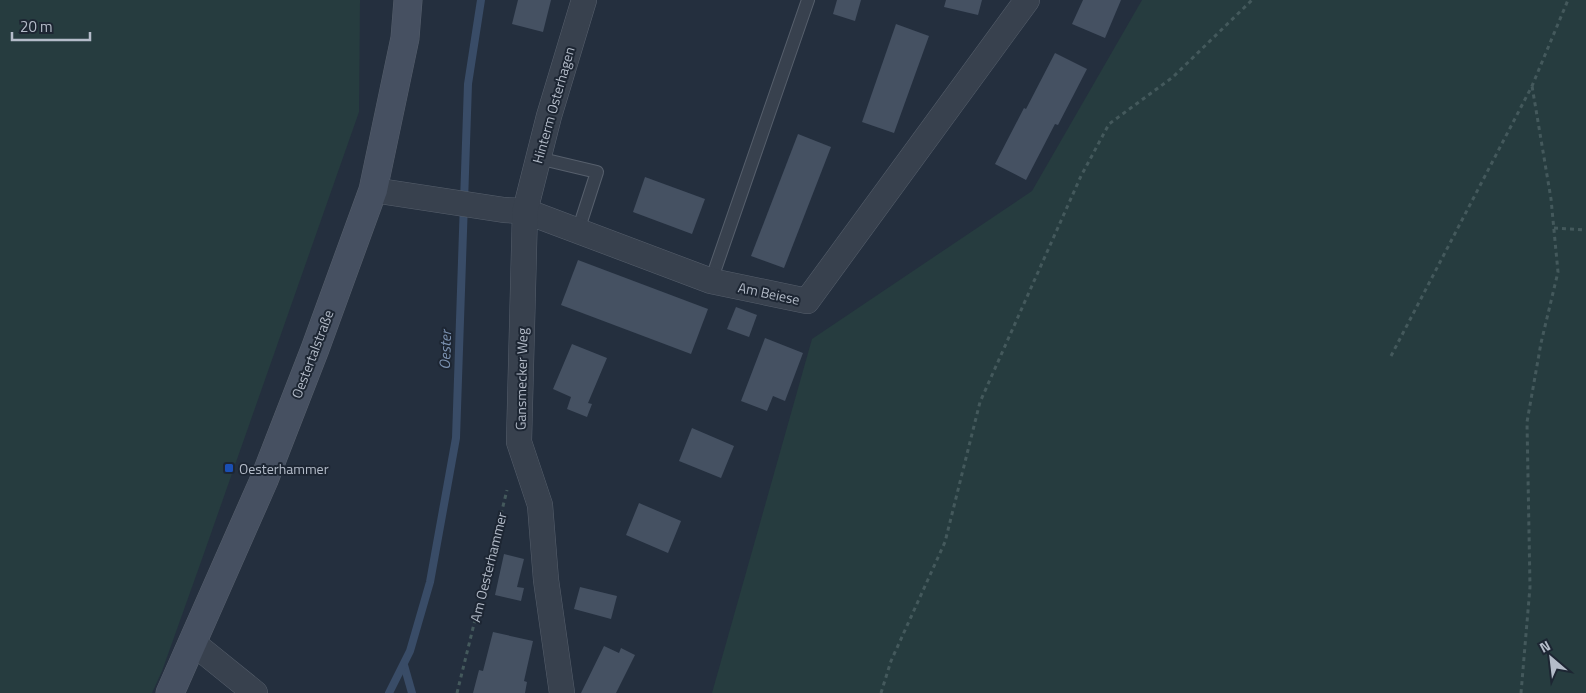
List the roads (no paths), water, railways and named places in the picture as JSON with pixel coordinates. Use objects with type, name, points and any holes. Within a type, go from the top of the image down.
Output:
[{"type":"main road","name":"Oestertalstraße","points":[[170,693],[264,480],[315,349],[373,190],[405,38],[408,0]]},
{"type":"street","name":"Hinterm Osterhagen","points":[[514,211],[538,158],[584,0]]},
{"type":"street","name":"Am Beiese","points":[[373,190],[514,211],[578,231],[711,281],[807,302],[1027,0]]},
{"type":"street","name":"Gansmecker Weg","points":[[514,211],[519,442],[540,505],[546,580],[562,693]]},
{"type":"street","points":[[192,642],[255,693]]},
{"type":"lane","points":[[711,281],[808,0]]},
{"type":"lane","points":[[538,158],[597,172],[578,231]]},
{"type":"waterway","name":"Oester","points":[[389,693],[410,651],[430,582],[456,438],[468,84],[481,0]]},
{"type":"waterway","points":[[404,665],[412,693]]},
{"type":"place","name":"Oesterhammer","points":[[229,468]]}]
